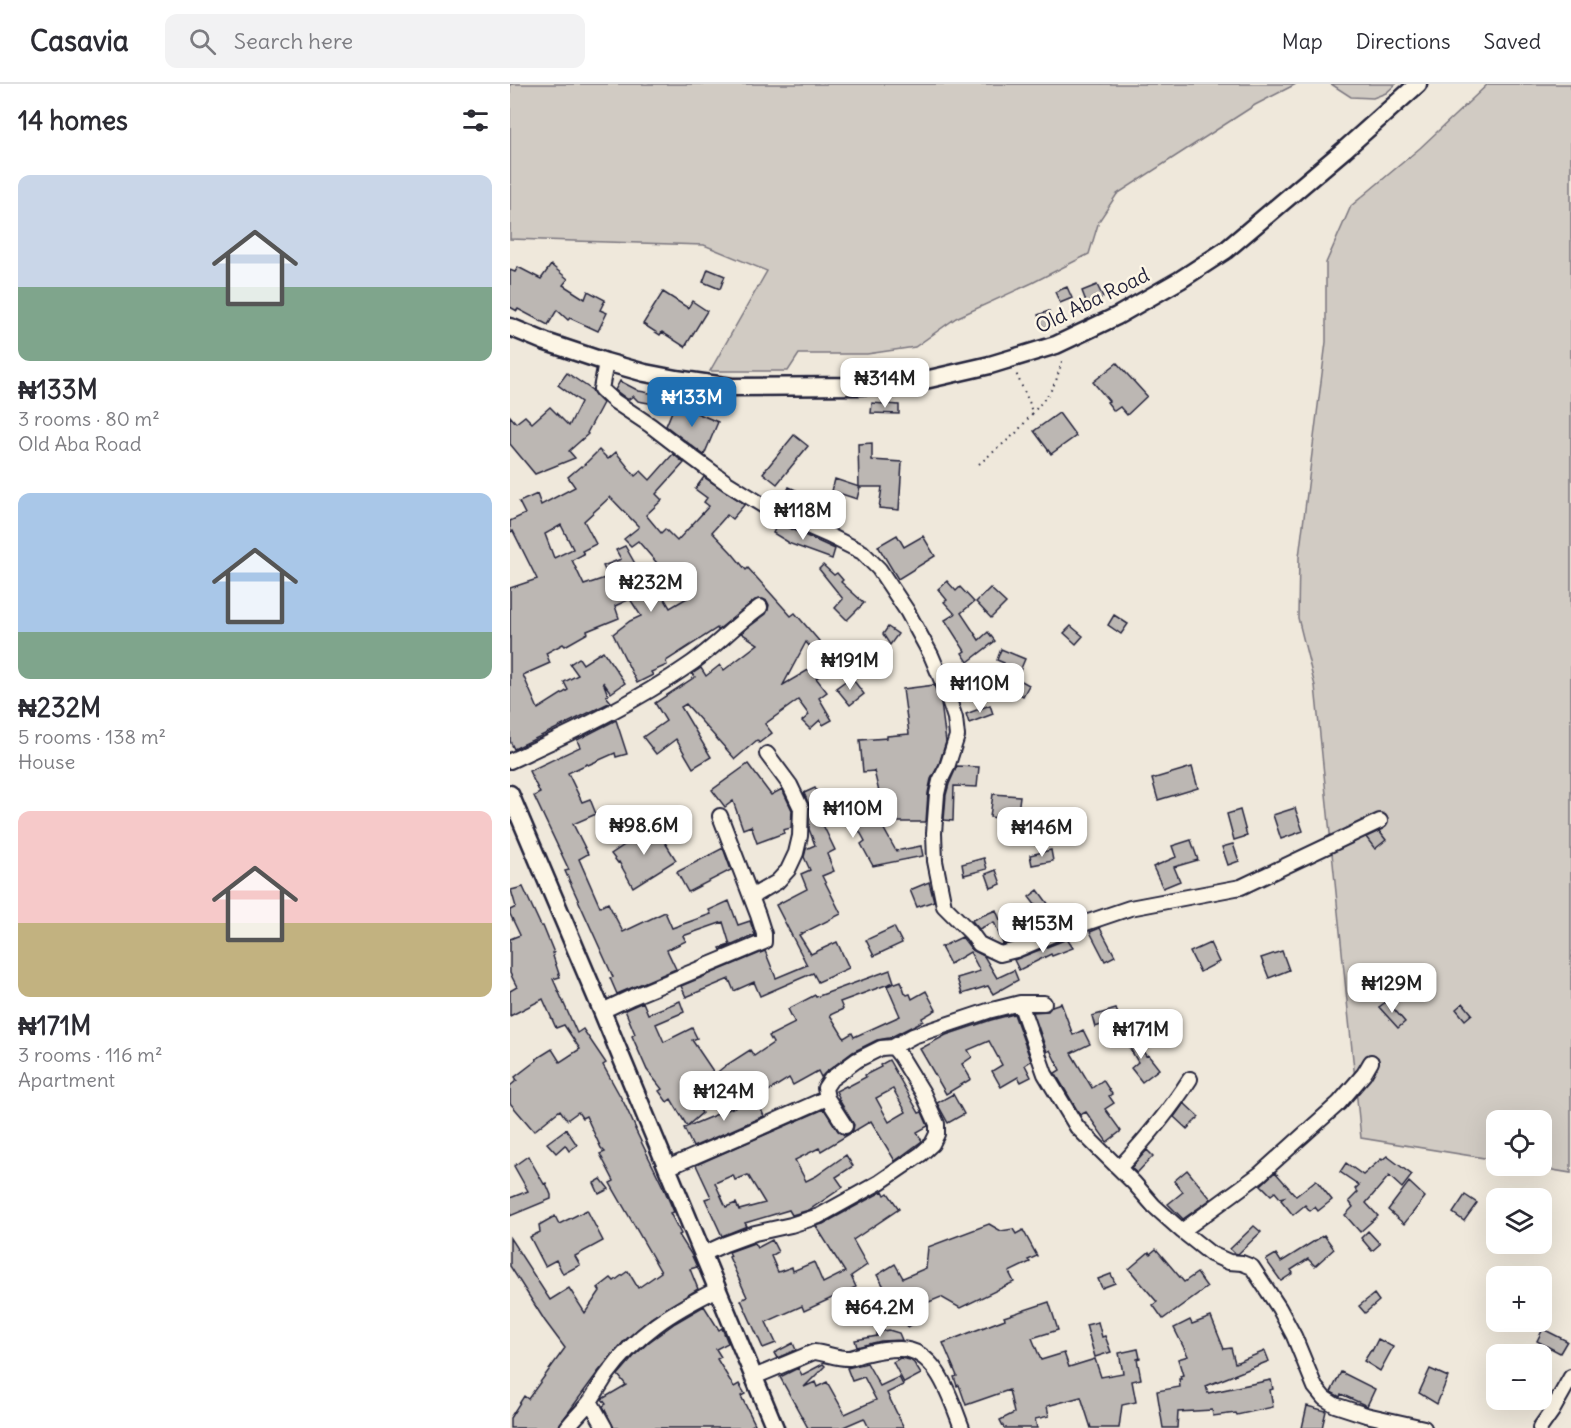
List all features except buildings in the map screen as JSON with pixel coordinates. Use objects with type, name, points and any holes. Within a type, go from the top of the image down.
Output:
[{"type":"main road","name":"Old Aba Road","points":[[510,327],[606,362],[676,379],[732,387],[858,386],[925,380],[990,365],[1056,345],[1117,316],[1180,280],[1226,250],[1418,84]]},
{"type":"main road","points":[[510,794],[775,1428]]},
{"type":"street","points":[[606,362],[601,388],[614,401],[719,477],[769,509],[862,552],[879,569],[907,611],[931,655],[955,718],[957,736],[940,781],[935,814],[935,861],[944,906],[979,944],[1000,954],[1130,908],[1241,887],[1380,821]]},
{"type":"street","points":[[510,761],[585,726],[648,690],[693,662],[760,607]]},
{"type":"street","points":[[751,897],[777,882],[788,870],[796,853],[800,836],[801,808],[790,785],[767,754]]},
{"type":"street","points":[[602,1011],[764,942],[764,934],[720,816]]},
{"type":"street","points":[[1020,1003],[1045,1074],[1077,1127],[1154,1206],[1182,1231],[1211,1254],[1229,1262],[1252,1267],[1279,1308],[1294,1336],[1315,1387],[1324,1398],[1335,1405],[1366,1415],[1424,1428]]},
{"type":"street","points":[[845,1126],[827,1098],[825,1088],[831,1079],[857,1060],[881,1048],[893,1047],[913,1036],[988,1011],[1020,1003],[1044,1003]]},
{"type":"street","points":[[703,1254],[755,1233],[819,1216],[880,1182],[932,1144],[937,1134],[938,1124],[923,1093],[893,1047]]},
{"type":"street","points":[[1182,1231],[1260,1174],[1340,1103],[1371,1062]]},
{"type":"street","points":[[1119,1168],[1151,1134],[1190,1079]]},
{"type":"street","points":[[667,1168],[827,1098]]},
{"type":"street","points":[[567,1428],[590,1401],[607,1375],[655,1324],[683,1306],[718,1290]]},
{"type":"street","points":[[754,1377],[814,1352],[850,1358],[902,1349],[917,1353],[933,1366],[951,1398],[962,1428]]},
{"type":"street","points":[[1540,1428],[1571,1377]]},
{"type":"street","points":[[590,1401],[605,1428]]},
{"type":"path","points":[[979,464],[1016,433],[1050,392],[1063,358]]},
{"type":"path","points":[[1015,371],[1030,404],[1032,414]]},
{"type":"shaded area","points":[[510,84],[1296,84],[1255,105],[1117,194],[1099,221],[1089,254],[956,318],[915,347],[867,354],[799,354],[788,371],[710,371],[767,271],[704,245],[510,239]]},
{"type":"shaded area","points":[[1331,84],[1396,84],[1386,93],[1373,98],[1351,97]]},
{"type":"shaded area","points":[[1488,84],[1571,84],[1571,1173],[1552,1170],[1552,1110],[1486,1110],[1486,1158],[1361,1138],[1315,686],[1298,618],[1299,557],[1326,342],[1326,263],[1351,206],[1420,148]]}]
